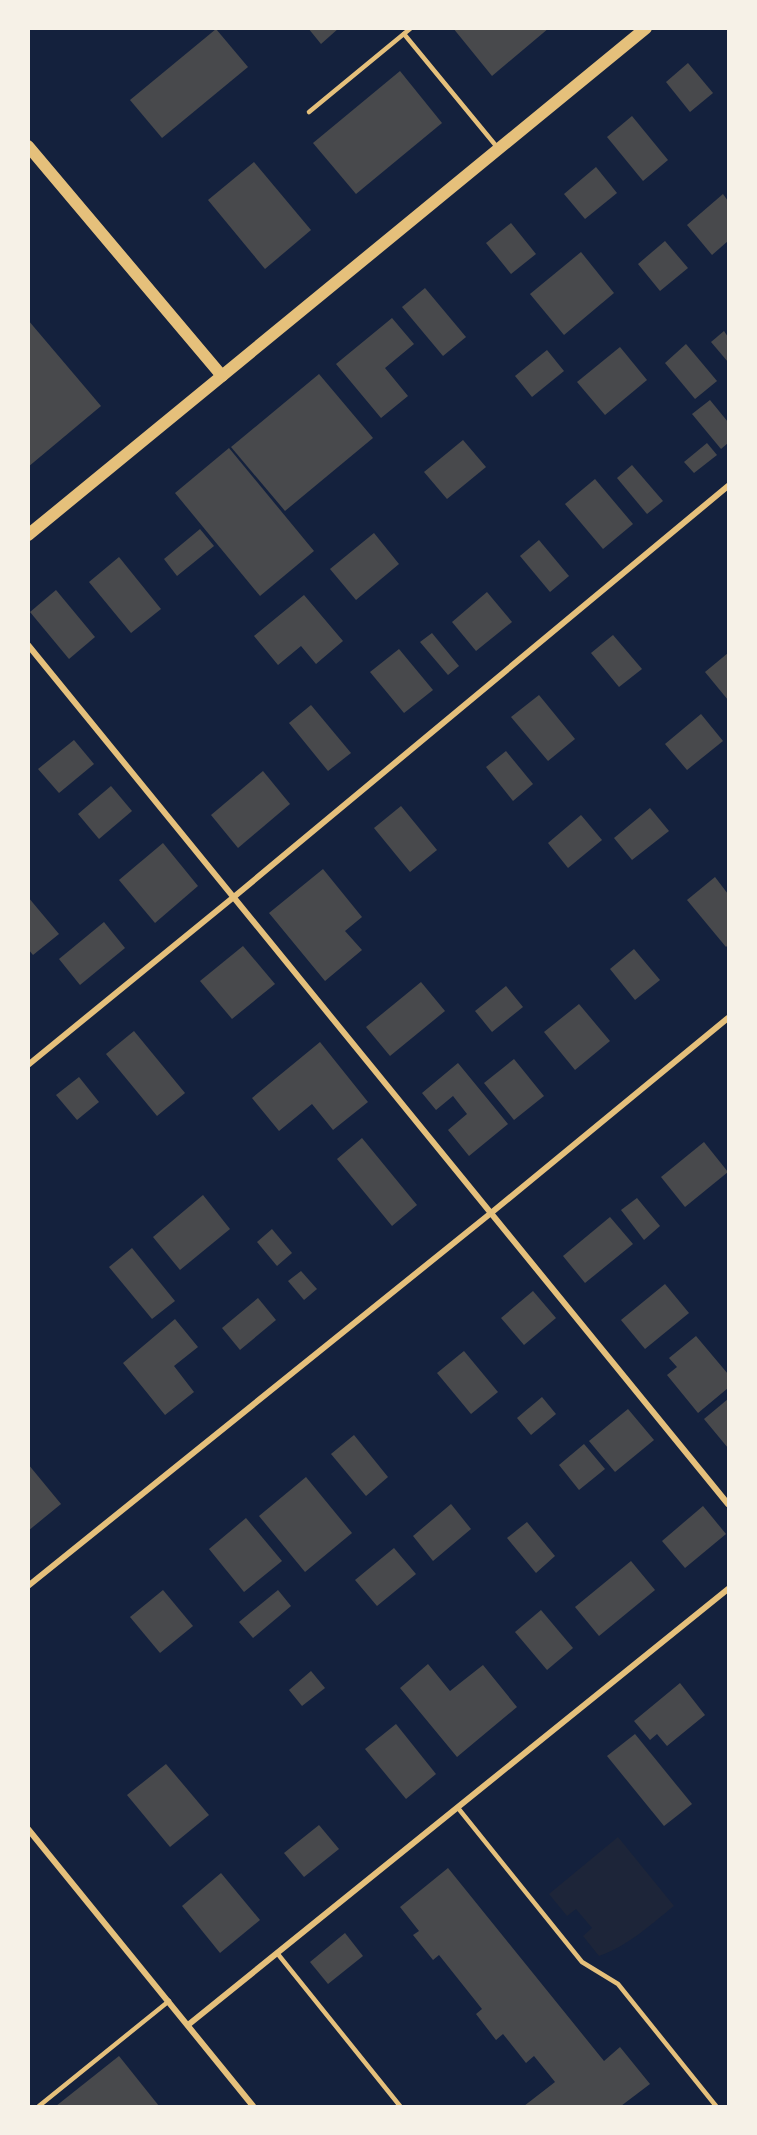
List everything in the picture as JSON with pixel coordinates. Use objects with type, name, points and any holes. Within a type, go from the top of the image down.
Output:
[{"type":"main road","points":[[28,535],[646,28]]},
{"type":"main road","points":[[28,146],[222,376]]},
{"type":"street","points":[[28,1065],[729,486]]},
{"type":"street","points":[[28,645],[729,1504]]},
{"type":"street","points":[[28,1586],[491,1214],[729,1018]]},
{"type":"street","points":[[188,2025],[729,1589]]},
{"type":"street","points":[[28,1829],[254,2106]]},
{"type":"lane","points":[[309,112],[411,28]]},
{"type":"lane","points":[[404,34],[499,149]]},
{"type":"lane","points":[[458,1808],[582,1962],[618,1984],[716,2106]]},
{"type":"lane","points":[[277,1953],[400,2106]]},
{"type":"lane","points":[[39,2106],[169,2001]]},
{"type":"shaded area","points":[[618,1837],[674,1906],[629,1941],[599,1956],[583,1936],[592,1928],[576,1909],[567,1916],[549,1894]]},
{"type":"building","points":[[308,28],[339,28],[321,44]]},
{"type":"building","points":[[453,28],[549,28],[492,76]]},
{"type":"building","points":[[216,29],[248,67],[162,138],[130,100]]},
{"type":"building","points":[[688,63],[713,93],[690,112],[666,82]]},
{"type":"building","points":[[400,71],[442,123],[356,194],[313,143]]},
{"type":"building","points":[[632,116],[668,160],[643,181],[607,137]]},
{"type":"building","points":[[254,162],[311,230],[265,269],[208,200]]},
{"type":"building","points":[[596,167],[617,193],[585,219],[564,194]]},
{"type":"building","points":[[723,194],[728,201],[728,241],[712,255],[687,225]]},
{"type":"building","points":[[511,223],[536,254],[511,274],[486,243]]},
{"type":"building","points":[[665,241],[688,268],[660,291],[638,264]]},
{"type":"building","points":[[581,252],[614,293],[564,335],[530,294]]},
{"type":"building","points":[[425,288],[466,337],[443,356],[402,307]]},
{"type":"building","points":[[392,318],[414,344],[385,368],[408,396],[381,418],[336,364]]},
{"type":"building","points":[[28,320],[101,406],[28,467]]},
{"type":"building","points":[[724,331],[728,337],[728,362],[711,342]]},
{"type":"building","points":[[686,344],[717,381],[695,399],[665,363]]},
{"type":"building","points":[[620,347],[647,380],[605,415],[577,382]]},
{"type":"building","points":[[547,350],[564,371],[532,397],[515,376]]},
{"type":"building","points":[[319,374],[373,438],[285,511],[231,447]]},
{"type":"building","points":[[710,400],[728,422],[728,443],[721,449],[692,414]]},
{"type":"building","points":[[463,440],[486,467],[447,499],[424,472]]},
{"type":"building","points":[[707,443],[717,455],[694,473],[684,462]]},
{"type":"building","points":[[229,448],[314,551],[260,596],[175,493]]},
{"type":"building","points":[[632,465],[663,501],[647,514],[617,478]]},
{"type":"building","points":[[595,479],[633,524],[603,549],[565,504]]},
{"type":"building","points":[[200,529],[214,546],[177,576],[164,559]]},
{"type":"building","points":[[374,533],[399,564],[356,600],[330,569]]},
{"type":"building","points":[[539,540],[569,576],[550,592],[520,556]]},
{"type":"building","points":[[119,557],[161,609],[131,633],[89,582]]},
{"type":"building","points":[[56,590],[95,637],[69,659],[30,612]]},
{"type":"building","points":[[487,592],[512,622],[476,651],[452,622]]},
{"type":"building","points":[[304,595],[343,641],[316,664],[301,646],[278,665],[254,636]]},
{"type":"building","points":[[432,633],[459,666],[448,675],[420,642]]},
{"type":"building","points":[[613,635],[642,669],[619,687],[591,653]]},
{"type":"building","points":[[399,649],[433,690],[404,713],[370,672]]},
{"type":"building","points":[[728,653],[728,700],[705,672]]},
{"type":"building","points":[[539,695],[575,739],[548,761],[511,717]]},
{"type":"building","points":[[311,705],[351,753],[328,771],[289,723]]},
{"type":"building","points":[[701,714],[723,741],[687,770],[665,744]]},
{"type":"building","points":[[74,740],[94,764],[59,793],[38,769]]},
{"type":"building","points":[[506,751],[533,784],[513,801],[486,767]]},
{"type":"building","points":[[263,771],[290,804],[238,848],[211,815]]},
{"type":"building","points":[[111,786],[132,811],[99,839],[78,814]]},
{"type":"building","points":[[401,806],[437,850],[410,872],[374,828]]},
{"type":"building","points":[[650,808],[669,831],[632,860],[614,838]]},
{"type":"building","points":[[581,815],[602,840],[568,868],[548,843]]},
{"type":"building","points":[[163,843],[198,886],[155,923],[119,880]]},
{"type":"building","points":[[323,869],[362,917],[345,931],[362,950],[325,981],[269,913]]},
{"type":"building","points":[[715,877],[728,894],[728,945],[726,947],[687,900]]},
{"type":"building","points":[[28,897],[59,934],[33,955],[28,949]]},
{"type":"building","points":[[104,922],[125,948],[80,985],[59,959]]},
{"type":"building","points":[[243,946],[275,984],[232,1019],[200,981]]},
{"type":"building","points":[[634,949],[660,980],[635,1000],[610,969]]},
{"type":"building","points":[[421,982],[445,1011],[390,1056],[366,1027]]},
{"type":"building","points":[[506,986],[523,1007],[492,1032],[475,1011]]},
{"type":"building","points":[[579,1004],[610,1041],[575,1070],[544,1032]]},
{"type":"building","points":[[134,1031],[185,1093],[157,1116],[106,1054]]},
{"type":"building","points":[[320,1042],[368,1102],[333,1130],[312,1104],[279,1131],[252,1098]]},
{"type":"building","points":[[514,1059],[544,1096],[514,1120],[484,1083]]},
{"type":"building","points":[[458,1063],[508,1124],[469,1156],[448,1130],[467,1114],[453,1096],[436,1110],[422,1093]]},
{"type":"building","points":[[79,1077],[99,1102],[77,1120],[56,1095]]},
{"type":"building","points":[[362,1138],[417,1205],[392,1226],[337,1159]]},
{"type":"building","points":[[704,1142],[728,1172],[685,1207],[661,1177]]},
{"type":"building","points":[[203,1195],[230,1229],[180,1270],[153,1237]]},
{"type":"building","points":[[637,1198],[660,1226],[644,1240],[621,1210]]},
{"type":"building","points":[[610,1217],[633,1244],[585,1283],[563,1256]]},
{"type":"building","points":[[272,1229],[292,1253],[277,1266],[257,1242]]},
{"type":"building","points":[[132,1248],[175,1301],[152,1319],[109,1267]]},
{"type":"building","points":[[301,1271],[317,1289],[304,1300],[288,1281]]},
{"type":"building","points":[[665,1284],[689,1313],[645,1349],[621,1320]]},
{"type":"building","points":[[533,1291],[556,1318],[524,1345],[501,1318]]},
{"type":"building","points":[[258,1298],[276,1320],[240,1350],[222,1328]]},
{"type":"building","points":[[175,1319],[198,1347],[174,1366],[194,1392],[165,1415],[123,1363]]},
{"type":"building","points":[[696,1336],[728,1374],[728,1388],[698,1413],[667,1375],[677,1367],[669,1358]]},
{"type":"building","points":[[464,1351],[498,1392],[471,1414],[437,1373]]},
{"type":"building","points":[[542,1397],[556,1414],[531,1435],[517,1418]]},
{"type":"building","points":[[728,1399],[728,1448],[704,1419]]},
{"type":"building","points":[[628,1409],[654,1440],[615,1472],[589,1441]]},
{"type":"building","points":[[354,1435],[388,1477],[366,1496],[331,1454]]},
{"type":"building","points":[[584,1444],[605,1469],[579,1490],[559,1465]]},
{"type":"building","points":[[28,1464],[61,1504],[28,1531]]},
{"type":"building","points":[[306,1477],[352,1533],[305,1572],[259,1516]]},
{"type":"building","points":[[451,1504],[471,1529],[433,1561],[413,1536]]},
{"type":"building","points":[[703,1506],[726,1534],[685,1568],[662,1541]]},
{"type":"building","points":[[246,1518],[282,1561],[244,1592],[209,1549]]},
{"type":"building","points":[[527,1522],[555,1556],[536,1573],[507,1538]]},
{"type":"building","points":[[394,1548],[416,1574],[377,1606],[355,1580]]},
{"type":"building","points":[[631,1561],[655,1590],[599,1636],[575,1607]]},
{"type":"building","points":[[163,1590],[193,1626],[160,1653],[130,1617]]},
{"type":"building","points":[[278,1590],[291,1606],[253,1638],[239,1622]]},
{"type":"building","points":[[541,1610],[573,1648],[547,1670],[515,1632]]},
{"type":"building","points":[[428,1664],[450,1691],[483,1665],[517,1707],[457,1757],[400,1688]]},
{"type":"building","points":[[311,1671],[325,1688],[302,1706],[289,1690]]},
{"type":"building","points":[[680,1683],[705,1715],[667,1746],[657,1734],[650,1740],[634,1721]]},
{"type":"building","points":[[396,1724],[436,1774],[406,1799],[365,1749]]},
{"type":"building","points":[[635,1734],[692,1804],[664,1826],[607,1756]]},
{"type":"building","points":[[166,1764],[209,1815],[170,1847],[127,1795]]},
{"type":"building","points":[[319,1825],[339,1849],[304,1877],[284,1853]]},
{"type":"building","points":[[448,1868],[604,2061],[620,2047],[650,2084],[621,2106],[524,2106],[555,2082],[534,2056],[526,2063],[503,2034],[496,2040],[476,2014],[482,2009],[439,1955],[433,1960],[413,1935],[419,1931],[400,1907]]},
{"type":"building","points":[[221,1873],[260,1920],[220,1953],[182,1906]]},
{"type":"building","points":[[345,1933],[363,1956],[328,1984],[310,1962]]},
{"type":"building","points":[[119,2056],[159,2106],[56,2106]]}]
